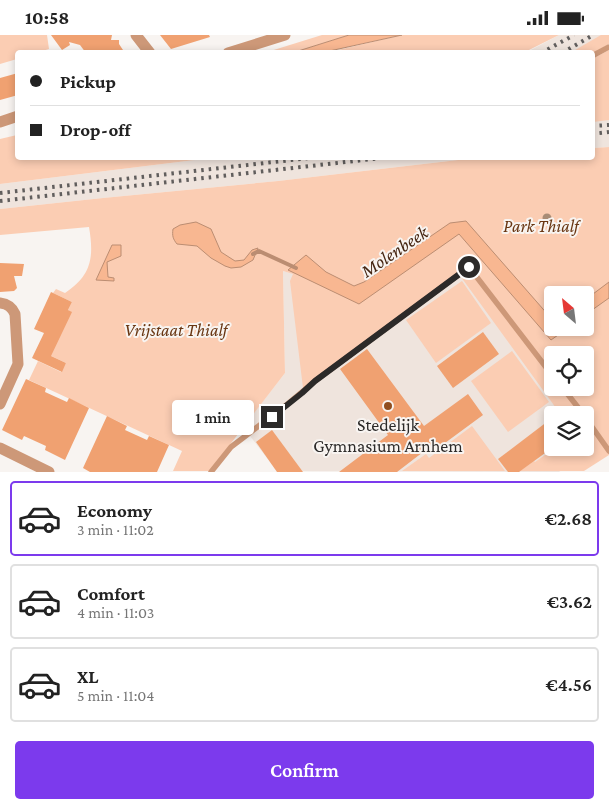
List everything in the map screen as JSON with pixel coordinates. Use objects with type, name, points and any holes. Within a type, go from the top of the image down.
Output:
[{"type":"street","points":[[136,35],[148,50]]},
{"type":"street","points":[[237,50],[282,35]]},
{"type":"street","points":[[0,122],[15,117]]},
{"type":"street","points":[[0,303],[7,304],[16,314],[18,364],[0,404]]},
{"type":"street","points":[[0,449],[49,471]]},
{"type":"lane","points":[[595,54],[609,47]]},
{"type":"lane","points":[[211,471],[231,447],[315,381],[469,267],[544,365]]},
{"type":"lane","points":[[569,396],[576,406]]},
{"type":"lane","points":[[594,430],[609,451]]},
{"type":"shaded area","points":[[349,35],[402,35],[334,50],[301,50]]},
{"type":"shaded area","points":[[559,35],[609,35],[583,50],[531,50]]},
{"type":"shaded area","points":[[609,117],[609,147],[595,148],[595,119]]},
{"type":"shaded area","points":[[195,160],[458,160],[278,181],[0,209],[0,184]]},
{"type":"shaded area","points":[[466,221],[544,310],[544,332],[459,234],[359,304],[288,270],[306,255],[326,272],[354,286],[364,282],[450,223]]},
{"type":"shaded area","points":[[196,222],[211,229],[221,252],[235,261],[244,260],[252,250],[258,248],[253,260],[241,267],[231,268],[211,258],[197,246],[177,244],[173,237],[173,229],[180,225]]},
{"type":"shaded area","points":[[459,234],[545,346],[544,396],[592,396],[609,419],[609,435],[594,446],[594,406],[544,406],[544,456],[581,456],[559,472],[277,471],[243,427],[285,373],[283,271],[294,274]]},
{"type":"shaded area","points":[[112,245],[121,245],[121,256],[107,262],[108,277],[114,278],[114,281],[96,280]]},
{"type":"shaded area","points":[[609,282],[609,298],[594,309],[594,293]]},
{"type":"shaded area","points":[[548,336],[557,336],[551,340]]},
{"type":"green space","points":[[0,35],[47,35],[49,49],[15,50],[15,60],[0,64]]},
{"type":"green space","points":[[322,35],[349,35],[301,50],[274,50]]},
{"type":"green space","points":[[402,35],[559,35],[529,50],[338,50]]},
{"type":"green space","points":[[601,35],[609,35],[609,44],[595,52],[595,50],[575,50]]},
{"type":"green space","points":[[609,50],[609,120],[595,122],[595,57]]},
{"type":"green space","points":[[15,135],[15,160],[195,160],[0,184],[0,139]]},
{"type":"green space","name":"Park Thialf","points":[[609,147],[609,455],[584,471],[520,471],[544,456],[594,456],[594,406],[554,406],[547,396],[594,396],[594,346],[544,346],[544,392],[461,277],[303,388],[290,281],[293,274],[283,271],[285,373],[212,468],[214,471],[173,471],[182,451],[29,380],[38,361],[61,372],[66,363],[47,354],[71,312],[68,310],[72,302],[53,293],[56,289],[65,293],[86,272],[91,256],[91,238],[89,227],[0,235],[0,209],[278,181],[458,160],[595,160],[595,148]]},
{"type":"green space","points":[[462,281],[491,323],[436,363],[406,320]]},
{"type":"green space","points":[[512,351],[549,402],[508,432],[471,381]]},
{"type":"green space","points":[[472,426],[505,471],[402,471],[426,454],[429,458]]},
{"type":"building","points":[[51,35],[112,35],[111,40],[119,40],[123,50],[84,50],[80,45],[69,42],[70,45],[62,50]]},
{"type":"building","points":[[160,35],[209,35],[210,37],[171,49]]},
{"type":"building","points":[[15,74],[15,96],[0,100],[0,78]]},
{"type":"building","points":[[0,263],[24,264],[22,276],[14,276],[17,288],[14,291],[0,292]]},
{"type":"building","points":[[51,292],[72,302],[68,310],[72,312],[51,356],[66,363],[62,372],[32,358],[44,333],[34,329]]},
{"type":"building","points":[[483,332],[499,354],[453,388],[437,366]]},
{"type":"building","name":"Stedelijk Gymnasium Arnhem","points":[[367,349],[424,426],[468,394],[483,415],[430,454],[427,449],[397,472],[339,472],[388,435],[340,369]]},
{"type":"building","points":[[26,379],[46,388],[45,392],[67,402],[69,398],[89,408],[65,460],[45,450],[46,446],[24,436],[22,440],[2,430]]},
{"type":"building","points":[[107,416],[127,426],[125,430],[147,440],[149,436],[169,445],[157,472],[90,472],[83,468]]},
{"type":"building","points":[[544,424],[544,454],[519,472],[508,472],[498,459]]},
{"type":"building","name":"Stedelijk Gymnasium Arnhem","points":[[272,430],[303,472],[277,472],[256,442]]},
{"type":"waterway","name":"Molenbeek","points":[[253,254],[259,251],[296,268]]},
{"type":"railway","points":[[546,50],[574,35]]},
{"type":"railway","points":[[567,50],[593,35]]},
{"type":"railway","points":[[595,126],[609,125]]},
{"type":"railway","points":[[595,134],[609,132]]},
{"type":"railway","points":[[0,193],[292,160]]},
{"type":"railway","points":[[0,201],[363,160]]},
{"type":"place","name":"Stedelijk Gymnasium Arnhem","points":[[388,406]]},
{"type":"route","points":[[272,417],[315,381],[469,267]]},
{"type":"park label","name":"Vrijstaat Thialf","points":[[176,330]]}]
